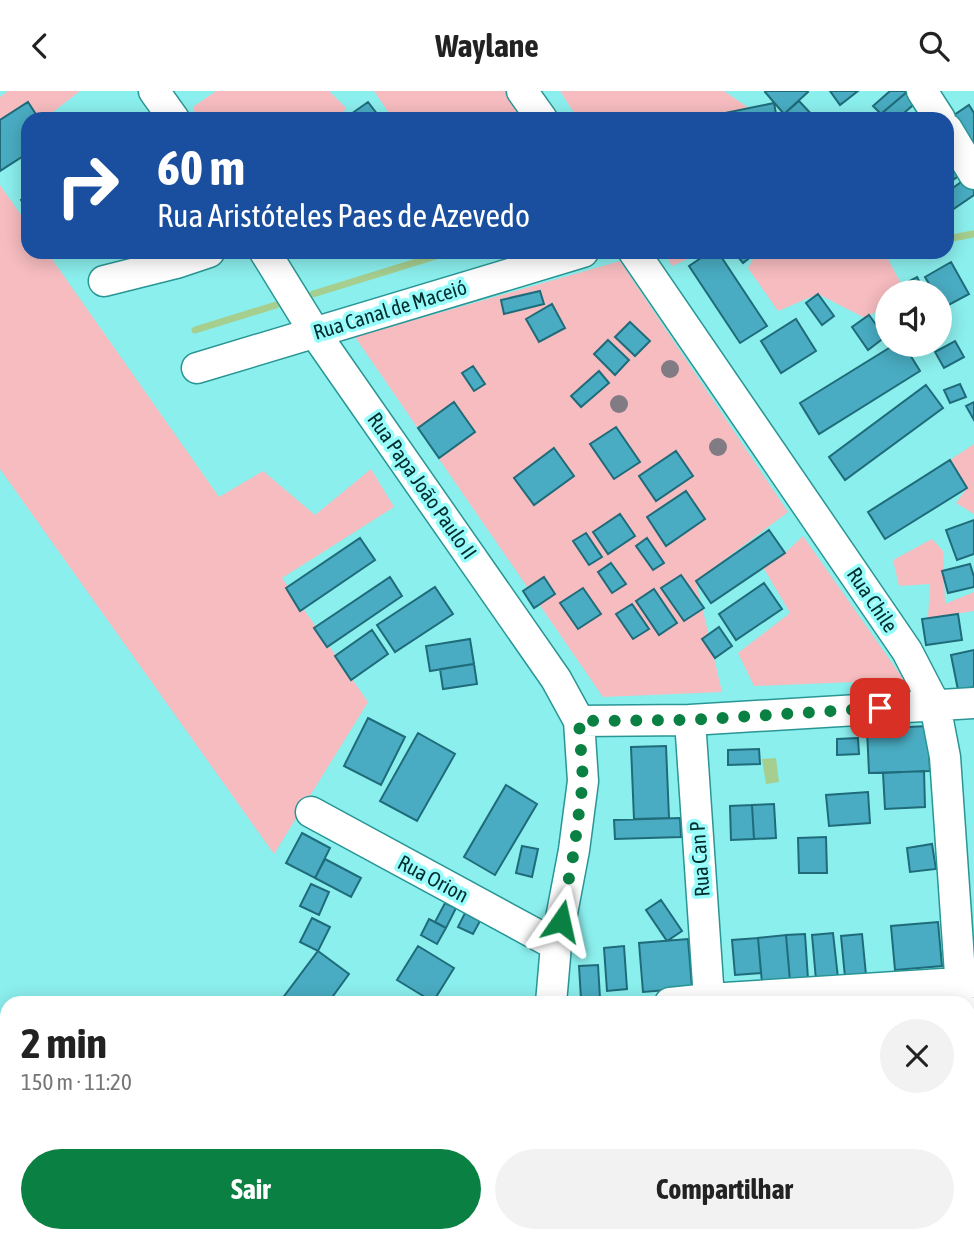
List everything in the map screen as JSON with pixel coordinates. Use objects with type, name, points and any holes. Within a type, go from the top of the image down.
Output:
[{"type":"street","points":[[154,91],[169,112]]},
{"type":"street","points":[[523,91],[537,112]]},
{"type":"street","points":[[922,91],[936,112]]},
{"type":"street","points":[[954,141],[974,174]]},
{"type":"street","points":[[104,281],[188,259]]},
{"type":"street","name":"Rua Papa João Paulo II","points":[[269,259],[315,333],[556,680],[579,721]]},
{"type":"street","name":"Rua Canal de Maceió","points":[[197,367],[560,259]]},
{"type":"street","name":"Rua Chile","points":[[639,259],[907,652],[934,705],[945,757],[965,989]]},
{"type":"street","points":[[552,996],[556,945],[574,851],[583,781],[579,721],[690,720],[974,703]]},
{"type":"street","name":"Rua Can P","points":[[690,720],[709,996]]},
{"type":"street","name":"Rua Orion","points":[[311,812],[556,945]]},
{"type":"street","points":[[786,996],[965,989]]},
{"type":"shaded area","points":[[8,91],[80,91],[53,112],[21,112],[21,128],[0,154],[0,97]]},
{"type":"shaded area","points":[[216,91],[329,91],[346,108],[344,112],[195,112],[193,107]]},
{"type":"shaded area","points":[[374,91],[509,91],[522,112],[388,112]]},
{"type":"shaded area","points":[[560,91],[724,91],[749,108],[730,112],[574,112]]},
{"type":"shaded area","points":[[0,185],[21,215],[21,259],[52,259],[219,497],[263,471],[315,515],[371,469],[394,507],[282,578],[368,702],[274,854],[0,469]]},
{"type":"shaded area","points":[[668,259],[688,259],[672,266]]},
{"type":"shaded area","points":[[753,259],[888,259],[899,280],[875,280],[875,312],[865,318],[818,294],[778,311],[748,268]]},
{"type":"shaded area","points":[[620,261],[788,512],[696,581],[722,692],[603,697],[355,337]]},
{"type":"shaded area","points":[[974,444],[974,514],[956,503],[967,488],[950,460]]},
{"type":"shaded area","points":[[803,536],[904,680],[754,686],[738,653],[790,613],[763,567],[785,553]]},
{"type":"shaded area","points":[[932,539],[943,551],[945,604],[974,592],[974,611],[928,618],[930,584],[899,586],[893,560]]},
{"type":"shaded area","points":[[776,758],[779,782],[766,784],[762,759]]},
{"type":"building","points":[[830,91],[858,91],[840,105]]},
{"type":"building","points":[[890,91],[906,93],[883,112],[879,112],[873,106]]},
{"type":"building","points":[[908,91],[919,100],[905,112],[883,112]]},
{"type":"building","points":[[765,92],[808,92],[786,112],[782,112]]},
{"type":"building","points":[[799,101],[809,112],[786,112]]},
{"type":"building","points":[[28,102],[34,112],[21,112],[21,158],[0,171],[0,120]]},
{"type":"building","points":[[368,102],[376,112],[354,112]]},
{"type":"building","points":[[774,103],[776,112],[730,112]]},
{"type":"building","points":[[969,105],[974,113],[974,141],[971,143],[954,115]]},
{"type":"building","points":[[954,155],[966,171],[954,179]]},
{"type":"building","points":[[967,178],[974,188],[974,195],[954,209],[954,187]]},
{"type":"building","points":[[700,259],[723,259],[767,326],[740,343],[689,266]]},
{"type":"building","points":[[951,262],[969,294],[952,303],[952,280],[927,280],[925,277]]},
{"type":"building","points":[[540,291],[544,304],[504,314],[501,300]]},
{"type":"building","points":[[818,294],[834,316],[822,325],[806,303]]},
{"type":"building","points":[[552,304],[565,328],[539,342],[526,319]]},
{"type":"building","points":[[869,315],[875,323],[875,345],[868,350],[852,327]]},
{"type":"building","points":[[796,319],[816,351],[781,373],[761,341]]},
{"type":"building","points":[[630,322],[650,341],[635,356],[615,337]]},
{"type":"building","points":[[608,340],[629,360],[615,375],[594,354]]},
{"type":"building","points":[[955,341],[964,357],[944,368],[938,357],[952,357],[952,343]]},
{"type":"building","points":[[875,357],[911,357],[920,371],[819,434],[800,403]]},
{"type":"building","points":[[473,366],[485,384],[474,391],[462,373]]},
{"type":"building","points":[[599,371],[609,383],[581,407],[571,396]]},
{"type":"building","points":[[960,384],[966,397],[950,403],[944,390]]},
{"type":"building","points":[[926,385],[943,408],[845,480],[829,457]]},
{"type":"building","points":[[454,402],[475,432],[439,458],[418,428]]},
{"type":"building","points":[[974,402],[974,420],[966,406]]},
{"type":"building","points":[[616,427],[640,462],[614,479],[590,444]]},
{"type":"building","points":[[554,448],[574,476],[534,505],[514,478]]},
{"type":"building","points":[[676,451],[693,476],[656,501],[639,476]]},
{"type":"building","points":[[950,460],[967,488],[885,539],[868,512]]},
{"type":"building","points":[[686,491],[705,519],[666,546],[647,517]]},
{"type":"building","points":[[620,514],[635,536],[608,554],[593,532]]},
{"type":"building","points":[[974,520],[974,554],[957,560],[946,530]]},
{"type":"building","points":[[769,530],[785,553],[711,603],[696,581]]},
{"type":"building","points":[[586,533],[602,557],[589,565],[573,541]]},
{"type":"building","points":[[360,538],[375,560],[300,611],[286,588]]},
{"type":"building","points":[[647,538],[664,563],[653,570],[636,546]]},
{"type":"building","points":[[611,563],[626,584],[612,593],[598,572]]},
{"type":"building","points":[[970,564],[974,587],[948,593],[942,571]]},
{"type":"building","points":[[681,575],[704,608],[684,621],[661,588]]},
{"type":"building","points":[[390,577],[402,596],[327,647],[314,628]]},
{"type":"building","points":[[544,577],[555,594],[534,608],[523,591]]},
{"type":"building","points":[[764,583],[782,609],[736,640],[719,614]]},
{"type":"building","points":[[435,587],[453,614],[395,652],[377,625]]},
{"type":"building","points":[[583,588],[601,614],[578,629],[560,603]]},
{"type":"building","points":[[654,589],[677,623],[659,635],[636,601]]},
{"type":"building","points":[[632,604],[649,629],[633,639],[616,614]]},
{"type":"building","points":[[958,614],[962,640],[926,645],[922,619]]},
{"type":"building","points":[[719,627],[732,646],[715,658],[702,639]]},
{"type":"building","points":[[372,630],[388,654],[351,680],[335,656]]},
{"type":"building","points":[[470,639],[474,664],[430,671],[426,646]]},
{"type":"building","points":[[974,650],[974,687],[958,690],[951,655]]},
{"type":"building","points":[[474,664],[477,684],[443,689],[440,669]]},
{"type":"building","points":[[368,718],[405,737],[381,785],[344,766]]},
{"type":"building","points":[[928,726],[930,771],[869,773],[867,729]]},
{"type":"building","points":[[418,733],[455,754],[417,821],[380,801]]},
{"type":"building","points":[[858,738],[859,754],[837,755],[837,739]]},
{"type":"building","points":[[666,746],[669,818],[634,819],[631,747]]},
{"type":"building","points":[[759,749],[760,764],[728,765],[728,750]]},
{"type":"building","points":[[924,771],[925,807],[885,809],[883,773]]},
{"type":"building","points":[[506,785],[537,804],[495,875],[464,857]]},
{"type":"building","points":[[868,792],[870,823],[829,826],[826,795]]},
{"type":"building","points":[[774,804],[776,838],[754,839],[752,805]]},
{"type":"building","points":[[752,805],[754,839],[731,840],[730,806]]},
{"type":"building","points":[[680,818],[681,837],[615,839],[614,820]]},
{"type":"building","points":[[302,833],[330,848],[315,878],[286,863]]},
{"type":"building","points":[[826,837],[827,873],[799,873],[798,838]]},
{"type":"building","points":[[932,844],[936,869],[910,872],[907,848]]},
{"type":"building","points":[[522,846],[538,849],[532,877],[516,873]]},
{"type":"building","points":[[325,859],[361,878],[351,897],[315,878]]},
{"type":"building","points":[[311,884],[329,892],[319,915],[300,906]]},
{"type":"building","points":[[661,900],[682,931],[667,941],[646,910]]},
{"type":"building","points":[[445,903],[456,908],[446,928],[435,922]]},
{"type":"building","points":[[465,913],[480,921],[473,934],[458,927]]},
{"type":"building","points":[[312,918],[330,927],[318,951],[300,942]]},
{"type":"building","points":[[429,919],[446,928],[437,944],[421,935]]},
{"type":"building","points":[[938,922],[942,966],[895,970],[891,926]]},
{"type":"building","points":[[833,933],[838,978],[816,980],[812,935]]},
{"type":"building","points":[[805,934],[808,979],[790,981],[786,935]]},
{"type":"building","points":[[862,934],[866,975],[845,977],[841,936]]},
{"type":"building","points":[[786,935],[790,981],[762,983],[758,938]]},
{"type":"building","points":[[758,938],[761,973],[735,975],[732,940]]},
{"type":"building","points":[[688,939],[692,988],[643,992],[639,943]]},
{"type":"building","points":[[418,946],[454,968],[437,996],[423,996],[397,980]]},
{"type":"building","points":[[624,946],[627,989],[607,991],[604,948]]},
{"type":"building","points":[[318,951],[349,974],[333,996],[284,996]]},
{"type":"building","points":[[598,965],[600,996],[581,996],[579,966]]},
{"type":"building","points":[[936,994],[936,996],[915,996]]},
{"type":"waterway","points":[[954,238],[973,234]]},
{"type":"waterway","points":[[313,294],[426,259]]},
{"type":"waterway","points":[[195,330],[276,305]]},
{"type":"route","points":[[561,921],[583,781],[579,721],[690,720],[880,708]]}]
